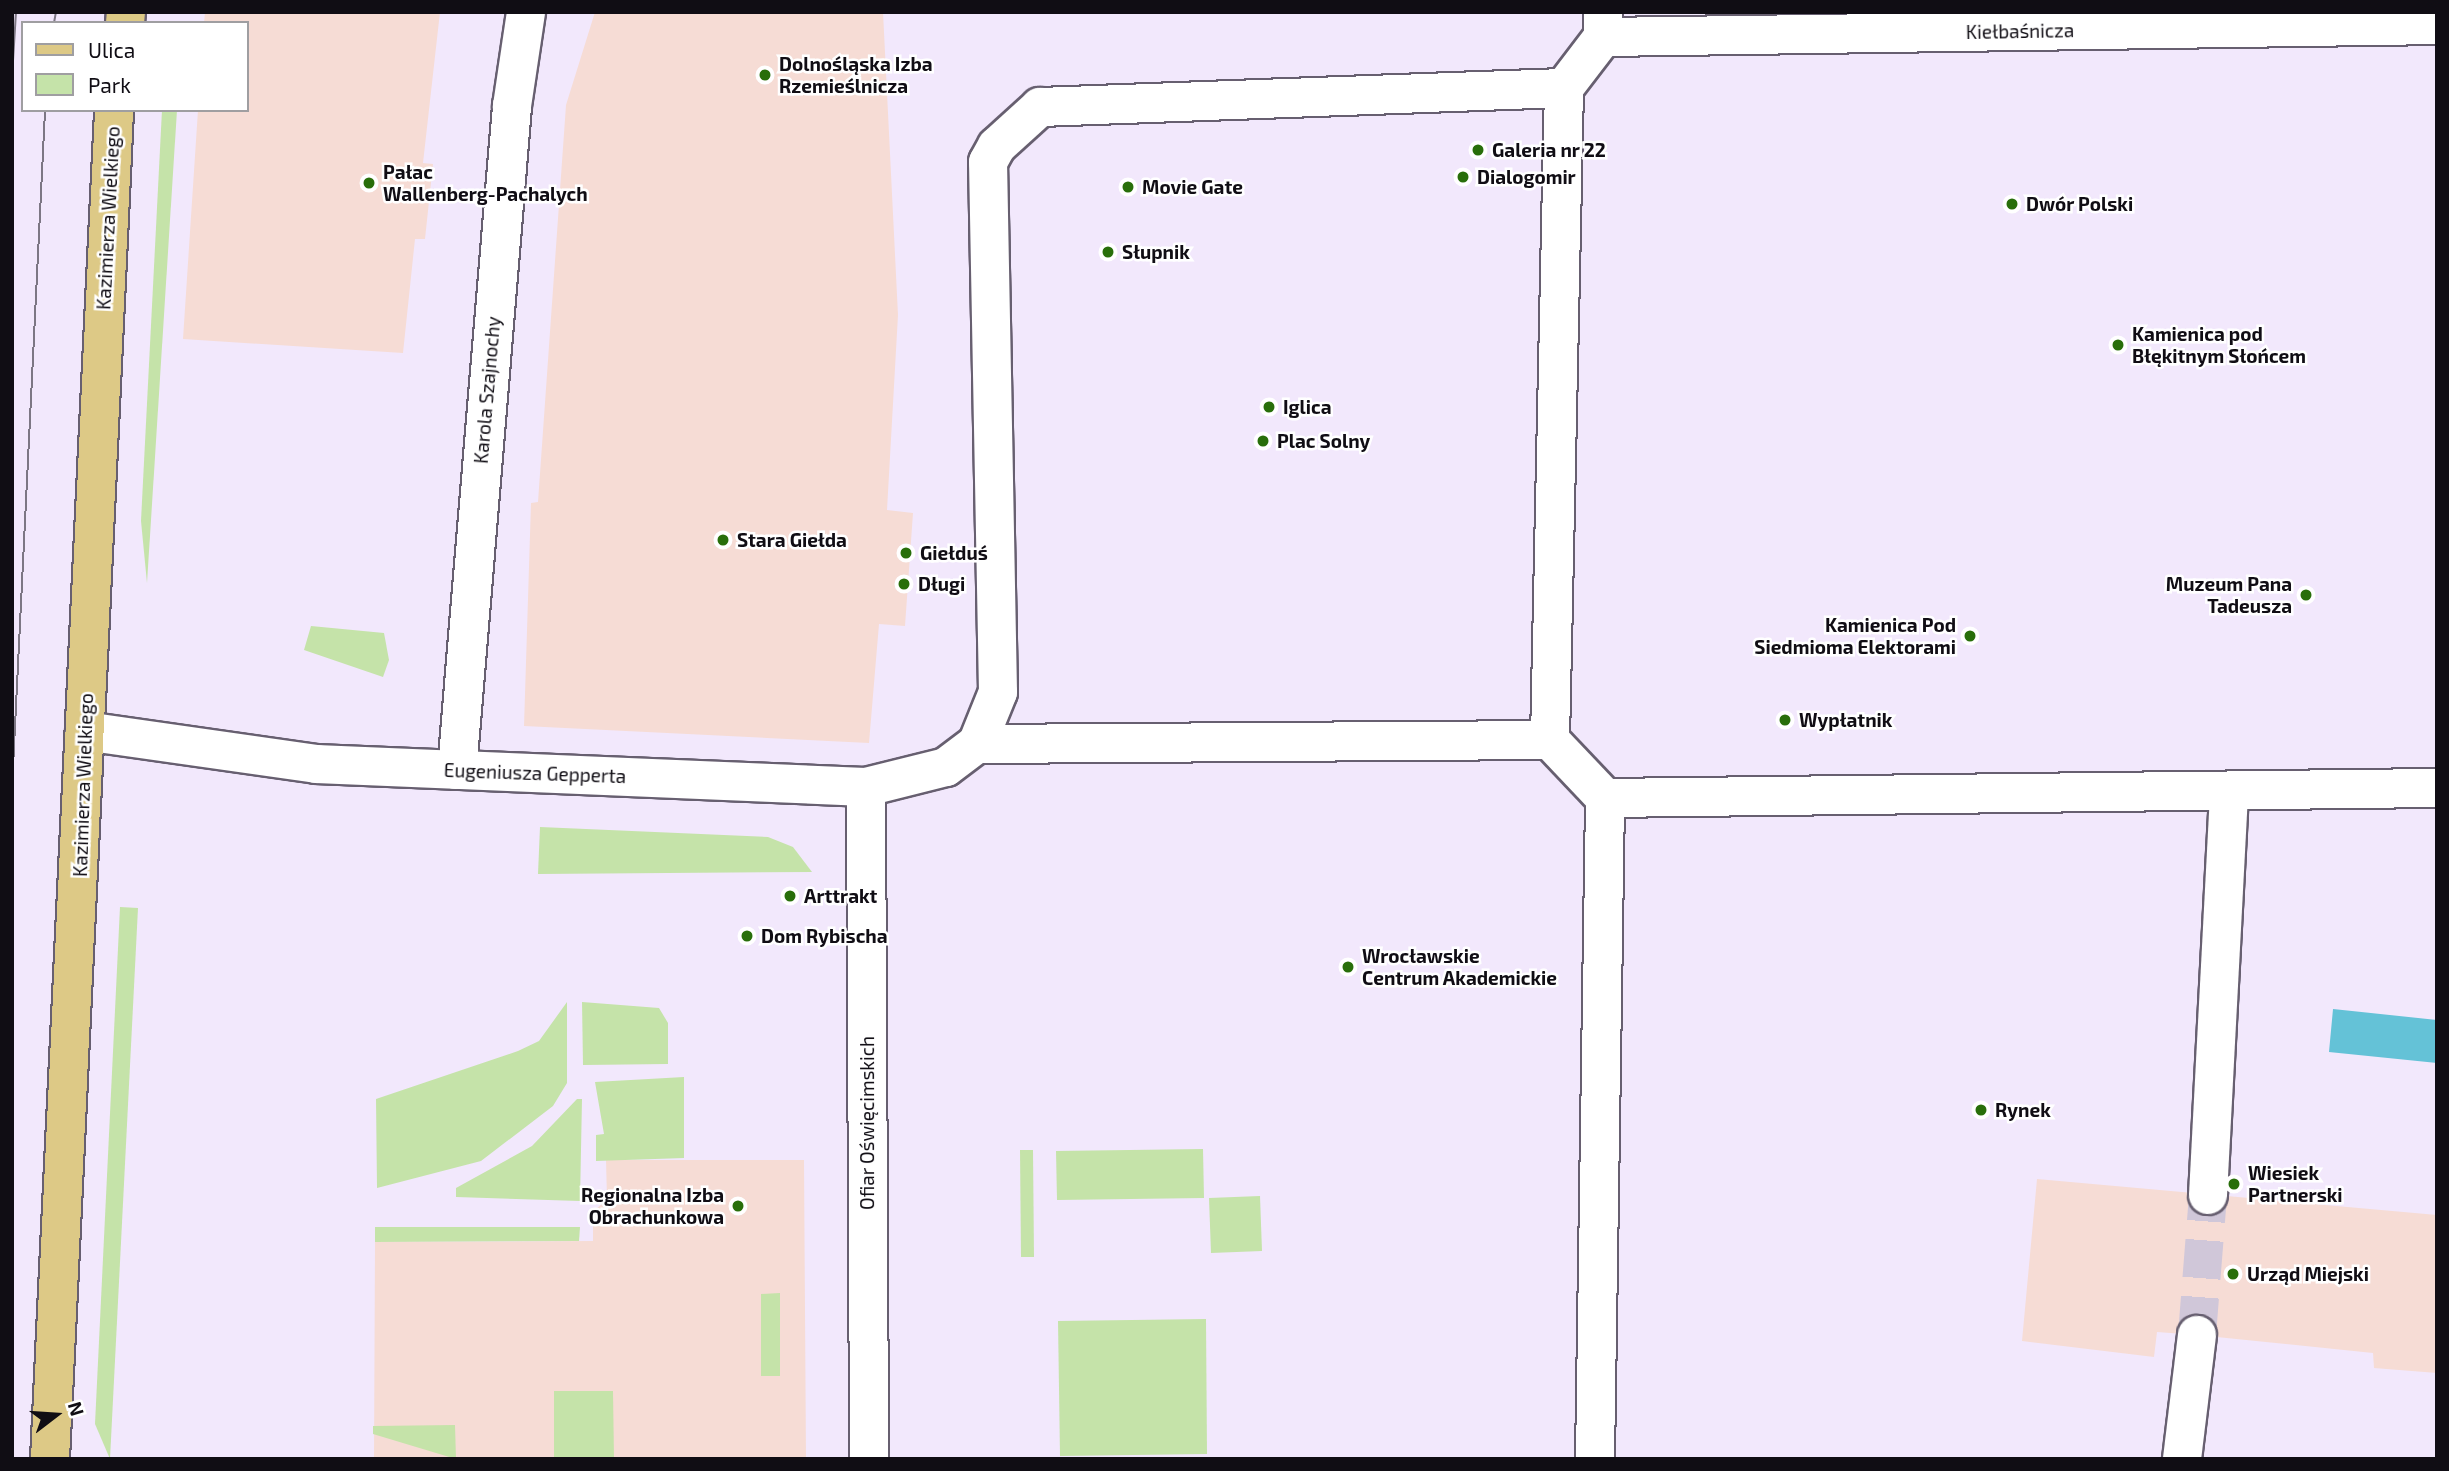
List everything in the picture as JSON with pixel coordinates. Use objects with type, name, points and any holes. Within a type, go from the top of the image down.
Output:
[{"type":"main road","name":"Kazimierza Wielkiego","points":[[50,1459],[114,112]]},
{"type":"street","name":"Karola Szajnochy","points":[[457,770],[512,106],[526,12]]},
{"type":"street","name":"Kiełbaśnicza","points":[[1603,25],[2437,25]]},
{"type":"street","points":[[1595,1459],[1605,798],[1550,740],[1564,88],[1603,25]]},
{"type":"street","points":[[1550,740],[977,744],[998,692],[988,162],[997,146],[1040,107],[1564,88]]},
{"type":"street","name":"Eugeniusza Gepperta","points":[[85,731],[316,764],[866,787],[946,767],[977,744]]},
{"type":"street","name":"Ofiar Oświęcimskich","points":[[866,787],[869,1459]]},
{"type":"street","points":[[1605,798],[2437,788]]},
{"type":"street","points":[[2208,1195],[2229,792]]},
{"type":"street","points":[[2182,1459],[2197,1335]]},
{"type":"shaded area","name":"Pałac Wallenberg-Pachalych","points":[[205,12],[440,12],[423,163],[433,164],[425,239],[415,239],[403,353],[183,339],[198,112],[248,112],[248,21],[204,21]]},
{"type":"shaded area","points":[[595,12],[883,12],[898,315],[887,510],[913,513],[905,626],[879,624],[869,743],[524,726],[531,503],[538,502],[566,105]]},
{"type":"shaded area","points":[[606,1160],[804,1160],[806,1459],[374,1459],[375,1242],[593,1241],[593,1212],[607,1199]]},
{"type":"shaded area","name":"Urząd Miejski","points":[[2037,1179],[2437,1215],[2437,1373],[2374,1368],[2373,1353],[2197,1335],[2157,1332],[2154,1357],[2022,1341]]},
{"type":"green space","points":[[162,112],[177,112],[147,583],[141,521]]},
{"type":"green space","points":[[311,626],[384,633],[389,660],[383,677],[304,650]]},
{"type":"green space","points":[[540,827],[768,837],[793,847],[812,872],[538,874]]},
{"type":"green space","points":[[120,907],[138,908],[110,1459],[95,1424]]},
{"type":"green space","points":[[567,1002],[567,1083],[553,1106],[481,1161],[377,1188],[376,1099],[518,1051],[539,1041]]},
{"type":"green space","points":[[582,1002],[659,1008],[668,1023],[668,1064],[583,1065]]},
{"type":"green space","points":[[684,1077],[684,1158],[596,1161],[596,1135],[604,1134],[595,1082]]},
{"type":"green space","points":[[577,1099],[582,1099],[580,1201],[456,1197],[456,1188],[532,1146]]},
{"type":"green space","points":[[1203,1149],[1204,1198],[1057,1200],[1056,1151]]},
{"type":"green space","points":[[1020,1150],[1033,1150],[1034,1257],[1021,1257]]},
{"type":"green space","points":[[1260,1196],[1262,1251],[1211,1253],[1209,1198]]},
{"type":"green space","points":[[375,1227],[580,1227],[579,1241],[375,1242]]},
{"type":"green space","points":[[780,1293],[780,1376],[761,1376],[761,1294]]},
{"type":"green space","points":[[1206,1319],[1207,1454],[1060,1456],[1058,1321]]},
{"type":"green space","points":[[554,1391],[613,1391],[614,1459],[554,1459]]},
{"type":"green space","points":[[455,1425],[456,1459],[373,1434],[373,1426]]},
{"type":"water","points":[[2333,1009],[2437,1020],[2437,1063],[2329,1052]]},
{"type":"tunnel","points":[[2197,1335],[2208,1195]]},
{"type":"tram line","points":[[12,77],[16,12]]},
{"type":"tram line","points":[[54,21],[56,12]]},
{"type":"tram line","points":[[12,788],[45,112]]},
{"type":"place","name":"Dolnośląska Izba Rzemieślnicza","points":[[765,75]]},
{"type":"place","name":"Galeria nr 22","points":[[1478,150]]},
{"type":"place","name":"Dialogomir","points":[[1463,177]]},
{"type":"place","name":"Pałac Wallenberg-Pachalych","points":[[369,183]]},
{"type":"place","name":"Movie Gate","points":[[1128,187]]},
{"type":"place","name":"Dwór Polski","points":[[2012,204]]},
{"type":"place","name":"Słupnik","points":[[1108,252]]},
{"type":"place","name":"Kamienica pod Błękitnym Słońcem","points":[[2118,345]]},
{"type":"place","name":"Iglica","points":[[1269,407]]},
{"type":"place","name":"Plac Solny","points":[[1263,441]]},
{"type":"place","name":"Stara Giełda","points":[[723,540]]},
{"type":"place","name":"Giełduś","points":[[906,553]]},
{"type":"place","name":"Długi","points":[[904,584]]},
{"type":"place","name":"Muzeum Pana Tadeusza","points":[[2306,595]]},
{"type":"place","name":"Kamienica Pod Siedmioma Elektorami","points":[[1970,636]]},
{"type":"place","name":"Wypłatnik","points":[[1785,720]]},
{"type":"place","name":"Arttrakt","points":[[790,896]]},
{"type":"place","name":"Dom Rybischa","points":[[747,936]]},
{"type":"place","name":"Wrocławskie Centrum Akademickie","points":[[1348,967]]},
{"type":"place","name":"Rynek","points":[[1981,1110]]},
{"type":"place","name":"Wiesiek Partnerski","points":[[2234,1184]]},
{"type":"place","name":"Regionalna Izba Obrachunkowa","points":[[738,1206]]},
{"type":"place","name":"Urząd Miejski","points":[[2233,1274]]}]
